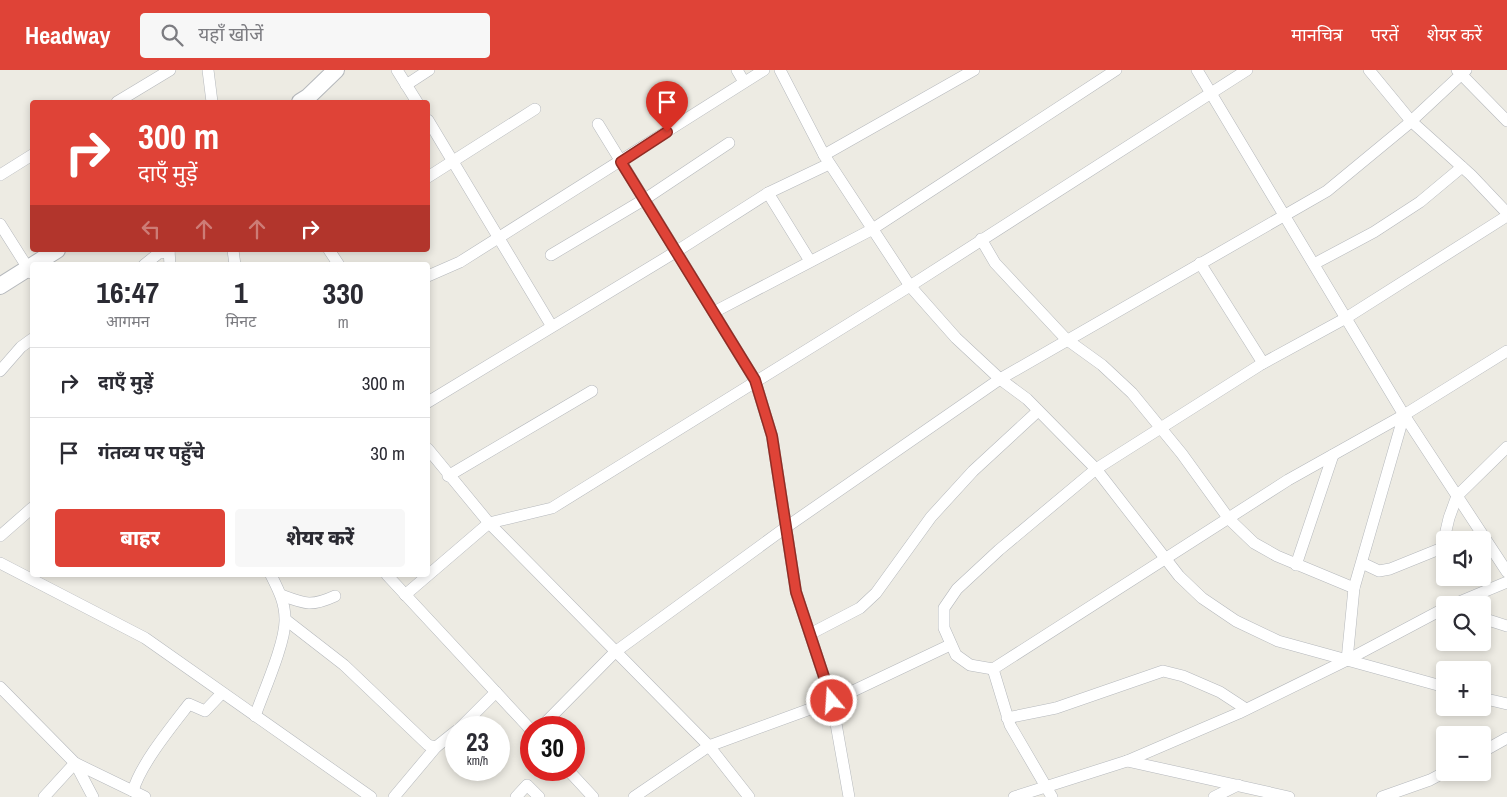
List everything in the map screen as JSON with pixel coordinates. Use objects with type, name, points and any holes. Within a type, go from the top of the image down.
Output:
[{"type":"street","points":[[120,100],[170,70]]},
{"type":"street","points":[[208,70],[212,100]]},
{"type":"street","points":[[303,100],[336,70]]},
{"type":"street","points":[[397,70],[406,85],[411,100]]},
{"type":"street","points":[[406,85],[429,70]]},
{"type":"street","points":[[737,70],[744,82]]},
{"type":"street","points":[[430,275],[460,262],[764,70]]},
{"type":"street","points":[[780,70],[826,160],[910,286],[956,338],[1038,411],[1096,469],[1165,560],[1202,598],[1236,621],[1278,641],[1436,685]]},
{"type":"street","points":[[430,401],[551,325],[677,251],[768,193],[974,70]]},
{"type":"street","points":[[714,312],[872,230],[1116,70]]},
{"type":"street","points":[[1197,70],[1404,415],[1507,572]]},
{"type":"street","points":[[430,573],[489,523],[552,508],[755,380],[910,286],[1247,70]]},
{"type":"street","points":[[1370,70],[1411,121],[1462,167],[1507,215],[1346,318],[1263,363],[1096,469],[999,550],[957,589],[944,608],[944,628],[950,645],[956,655],[970,666],[993,669],[1288,480],[1404,415],[1507,351]]},
{"type":"street","points":[[552,716],[615,652],[785,528],[1000,379],[1066,339],[1327,191],[1411,121],[1461,71],[1507,121]]},
{"type":"street","points":[[430,176],[535,109]]},
{"type":"street","points":[[430,123],[551,325]]},
{"type":"street","points":[[598,124],[755,380],[772,436],[796,592],[832,701],[849,797]]},
{"type":"street","points":[[551,255],[645,199],[730,143]]},
{"type":"street","points":[[0,175],[30,156]]},
{"type":"street","points":[[1314,264],[1374,232],[1420,202],[1462,167]]},
{"type":"street","points":[[768,193],[810,261]]},
{"type":"street","points":[[0,224],[30,271],[0,286]]},
{"type":"street","points":[[981,240],[995,263],[1066,339],[1102,364],[1132,392],[1228,519],[1254,542],[1296,565],[1354,588]]},
{"type":"street","points":[[42,262],[54,252]]},
{"type":"street","points":[[148,262],[159,254],[166,252]]},
{"type":"street","points":[[1200,263],[1263,363]]},
{"type":"street","points":[[0,371],[21,347],[30,340]]},
{"type":"street","points":[[448,476],[592,391]]},
{"type":"street","points":[[810,634],[860,608],[876,593],[931,517],[973,471],[1038,411]]},
{"type":"street","points":[[1347,660],[1354,588],[1404,415]]},
{"type":"street","points":[[1362,563],[1379,571],[1390,569],[1442,548],[1449,518],[1457,496],[1507,446]]},
{"type":"street","points":[[430,452],[448,476],[489,523],[709,746],[749,797]]},
{"type":"street","points":[[1296,565],[1333,455]]},
{"type":"street","points":[[0,536],[30,510]]},
{"type":"street","points":[[0,563],[145,638],[371,797]]},
{"type":"street","points":[[255,716],[278,652],[286,620],[281,595],[271,577]]},
{"type":"street","points":[[390,577],[404,595],[520,718]]},
{"type":"street","points":[[404,595],[425,577]]},
{"type":"street","points":[[1474,596],[1507,582]]},
{"type":"street","points":[[281,595],[305,604],[318,604],[335,596]]},
{"type":"street","points":[[1014,797],[1049,792],[1127,762],[1246,709],[1347,660],[1436,613]]},
{"type":"street","points":[[286,620],[344,665],[428,745],[436,747]]},
{"type":"street","points":[[1491,621],[1507,626]]},
{"type":"street","points":[[634,797],[709,746],[832,701],[950,645]]},
{"type":"street","points":[[993,669],[1007,718],[1049,792]]},
{"type":"street","points":[[1007,718],[1056,708],[1163,672],[1183,676],[1220,692],[1246,709]]},
{"type":"street","points":[[0,687],[75,763],[93,797]]},
{"type":"street","points":[[133,791],[136,780],[173,724],[189,704],[205,711],[222,692]]},
{"type":"street","points":[[472,716],[496,692]]},
{"type":"street","points":[[1491,700],[1507,704]]},
{"type":"street","points":[[1491,747],[1507,738]]},
{"type":"street","points":[[394,797],[436,747],[445,740]]},
{"type":"street","points":[[1127,762],[1289,797]]},
{"type":"street","points":[[75,763],[145,797]]},
{"type":"street","points":[[44,797],[75,763]]},
{"type":"street","points":[[1382,797],[1436,777]]},
{"type":"street","points":[[578,781],[593,797]]},
{"type":"street","points":[[516,797],[527,785],[539,797]]},
{"type":"street","points":[[1214,797],[1238,785]]},
{"type":"route","points":[[667,132],[621,162],[755,380],[772,436],[796,592],[832,701]]}]
